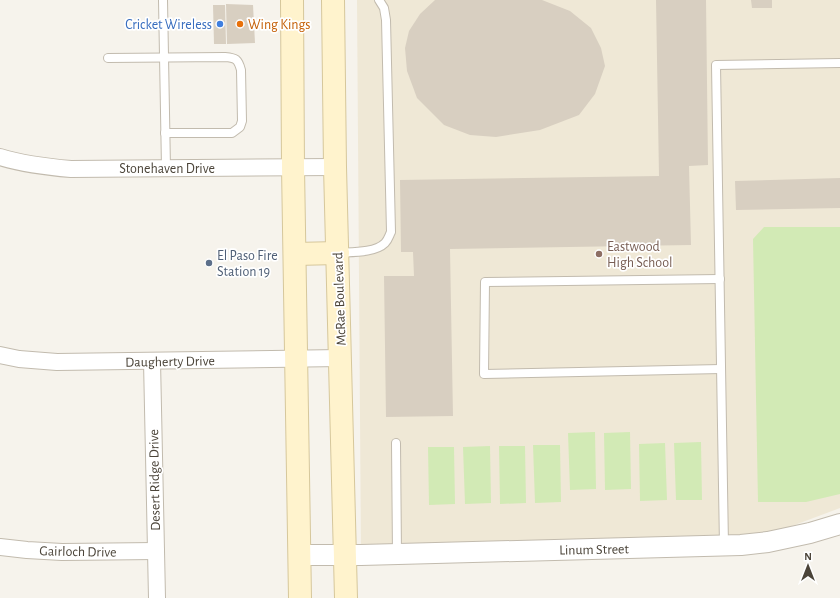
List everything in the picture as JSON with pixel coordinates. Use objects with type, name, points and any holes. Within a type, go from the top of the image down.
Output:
[{"type":"main road","points":[[292,0],[293,167],[300,598]]},
{"type":"main road","name":"McRae Boulevard","points":[[333,0],[335,167],[346,598]]},
{"type":"main road","points":[[295,254],[338,253]]},
{"type":"street","name":"Stonehaven Drive","points":[[0,157],[15,162],[71,169],[335,167]]},
{"type":"street","name":"Daugherty Drive","points":[[0,355],[19,359],[57,362],[341,358]]},
{"type":"street","name":"Desert Ridge Drive","points":[[152,361],[157,598]]},
{"type":"street","name":"Linum Street","points":[[300,556],[741,545],[768,542],[810,533],[840,524]]},
{"type":"street","name":"Gairloch Drive","points":[[0,547],[62,552],[156,552]]},
{"type":"lane","points":[[163,0],[166,168]]},
{"type":"lane","points":[[338,253],[374,250],[387,242],[391,232],[386,20],[384,8],[379,0]]},
{"type":"lane","points":[[108,58],[225,57],[234,58],[239,62],[241,70],[242,121],[240,127],[232,133],[166,134]]},
{"type":"lane","points":[[724,546],[716,65],[840,63]]},
{"type":"lane","points":[[720,279],[485,282],[484,374],[721,369]]},
{"type":"lane","points":[[396,443],[397,554]]},
{"type":"shaded area","name":"Eastwood High School","points":[[357,0],[840,0],[840,508],[741,545],[361,555]]},
{"type":"green space","points":[[764,227],[840,227],[840,494],[806,502],[758,502],[753,239]]},
{"type":"green space","points":[[595,432],[596,489],[570,490],[568,433]]},
{"type":"green space","points":[[630,432],[631,489],[605,490],[604,433]]},
{"type":"green space","points":[[701,442],[702,500],[676,500],[674,443]]},
{"type":"green space","points":[[665,443],[667,500],[640,501],[639,444]]},
{"type":"green space","points":[[533,445],[560,445],[561,502],[535,503]]},
{"type":"green space","points":[[490,446],[491,503],[465,504],[463,447]]},
{"type":"green space","points":[[499,446],[525,446],[526,503],[500,504]]},
{"type":"green space","points":[[428,447],[454,447],[455,504],[429,505]]},
{"type":"building","points":[[435,0],[542,0],[570,11],[591,28],[601,48],[605,66],[595,94],[579,115],[540,130],[496,137],[470,135],[444,125],[417,98],[407,71],[405,48],[409,31],[420,14]]},
{"type":"building","name":"Eastwood High School","points":[[656,0],[706,0],[708,165],[689,166],[691,245],[450,249],[453,416],[386,417],[384,276],[414,276],[413,252],[401,252],[400,180],[659,176]]},
{"type":"building","points":[[751,0],[772,0],[772,8],[752,8]]},
{"type":"building","name":"Wing Kings","points":[[226,4],[253,5],[255,43],[227,44]]},
{"type":"building","name":"Cricket Wireless","points":[[213,5],[225,5],[226,44],[214,44]]},
{"type":"building","points":[[840,178],[840,208],[736,210],[735,181]]},
{"type":"place","name":"Cricket Wireless","points":[[220,24]]},
{"type":"place","name":"Wing Kings","points":[[240,24]]},
{"type":"place","name":"Eastwood High School","points":[[599,254]]},
{"type":"place","name":"El Paso Fire Station 19","points":[[209,263]]}]
